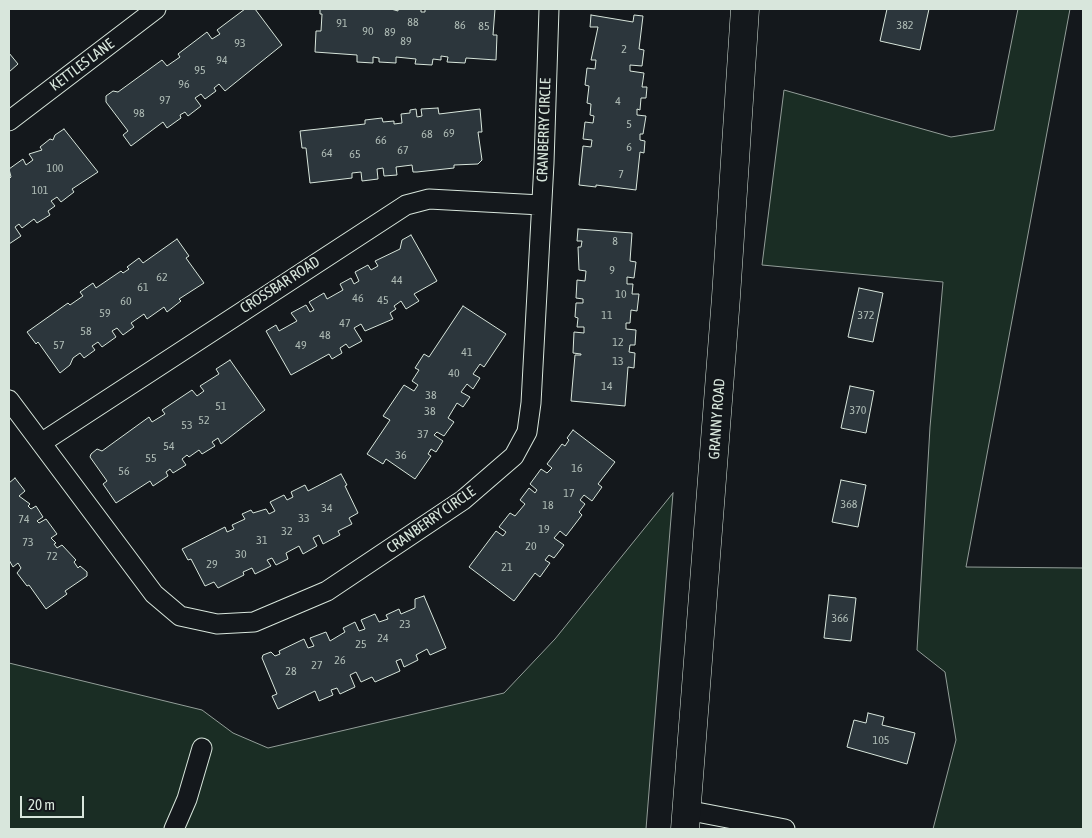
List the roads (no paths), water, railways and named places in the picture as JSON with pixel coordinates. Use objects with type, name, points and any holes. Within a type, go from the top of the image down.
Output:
[{"type":"street","name":"KETTLES LANE","points":[[9,121],[156,9]]},
{"type":"street","name":"CRANBERRY CIRCLE","points":[[9,400],[154,594],[180,616],[217,624],[254,622],[327,591],[463,500],[514,456],[527,432],[541,205],[549,9]]},
{"type":"street","name":"GRANNY ROAD","points":[[686,820],[725,317],[745,9]]},
{"type":"street","name":"CROSSBAR ROAD","points":[[41,442],[406,205],[429,199],[541,205]]},
{"type":"street","points":[[174,829],[187,799],[202,748]]},
{"type":"street","points":[[686,820],[785,829]]}]
